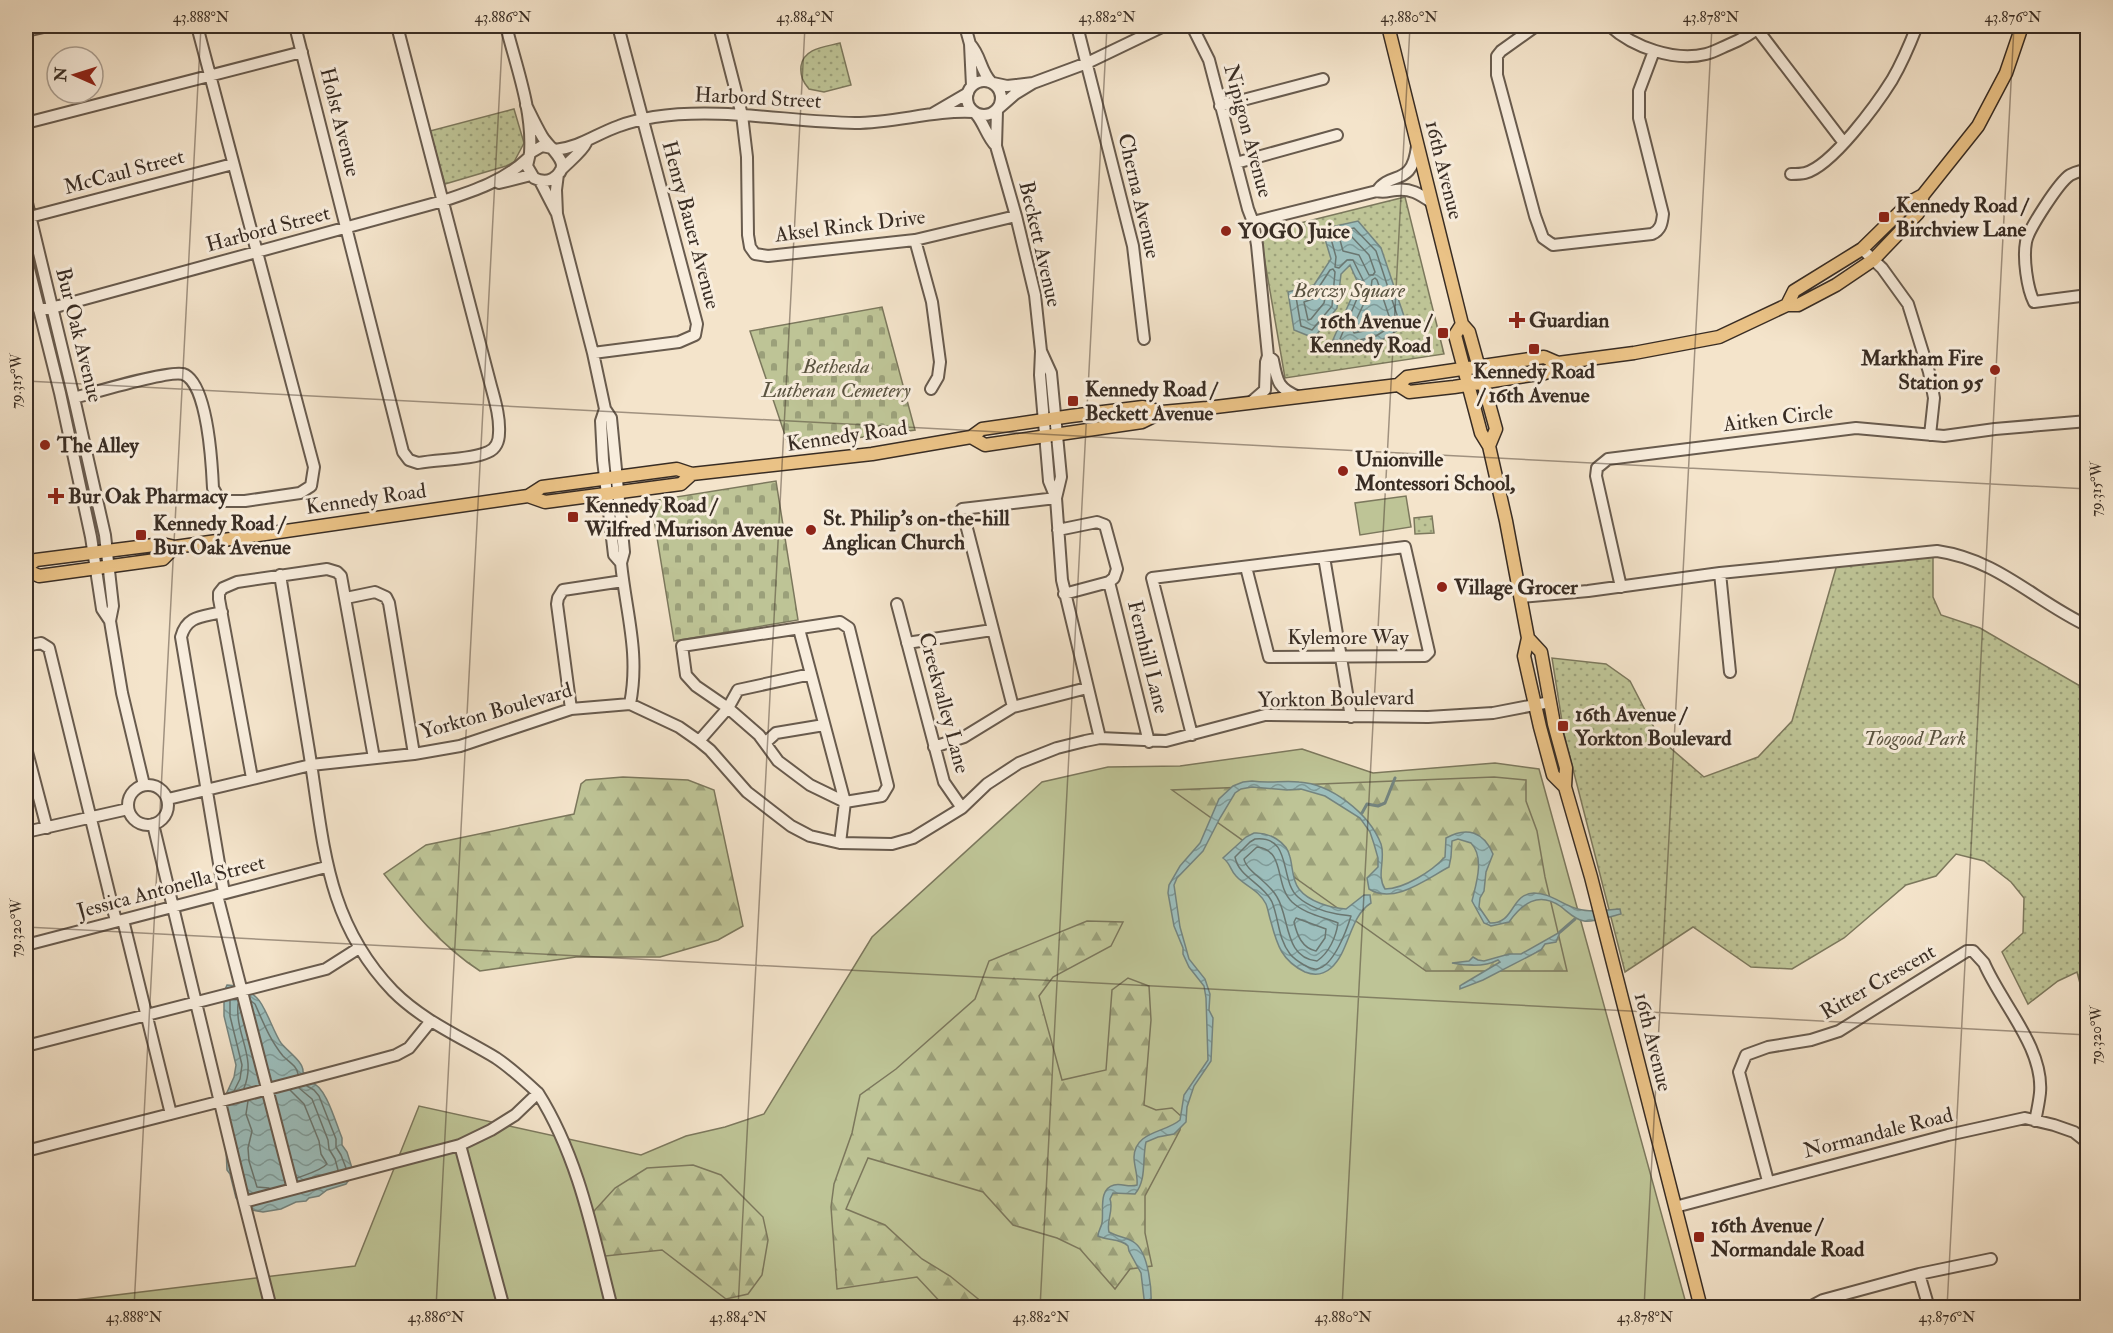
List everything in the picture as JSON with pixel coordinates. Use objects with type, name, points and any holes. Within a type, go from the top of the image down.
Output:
[{"type":"main road","name":"16th Avenue","points":[[1388,26],[1462,324],[1469,332],[1496,429],[1490,446]]},
{"type":"main road","name":"Kennedy Road","points":[[1787,305],[1794,291],[1862,249],[1910,202],[1923,195],[1935,181],[1978,126],[2006,73],[2022,27]]},
{"type":"main road","name":"Kennedy Road","points":[[1398,385],[1409,392],[1482,383],[1545,373],[1558,363],[1634,353],[1719,337],[1787,305],[1798,305],[1836,285],[1874,260],[1918,213],[1923,195]]},
{"type":"main road","name":"16th Avenue","points":[[1462,324],[1455,335],[1481,433],[1490,446],[1528,638],[1524,656],[1534,705],[1553,775],[1565,787]]},
{"type":"main road","name":"Kennedy Road","points":[[175,548],[163,559],[39,576],[26,568],[36,560],[162,544],[175,548],[528,496],[542,487],[677,469],[692,474],[872,454],[971,437],[982,429],[1050,418],[1143,407],[1162,412],[1398,385],[1407,377],[1544,357],[1558,363]]},
{"type":"main road","name":"Kennedy Road","points":[[971,437],[985,445],[1142,422],[1162,412]]},
{"type":"main road","name":"Kennedy Road","points":[[528,496],[545,502],[681,484],[692,474]]},
{"type":"main road","name":"16th Avenue","points":[[1528,638],[1541,652],[1566,768],[1565,787],[1596,895],[1701,1308]]},
{"type":"street","points":[[26,31],[48,26]]},
{"type":"street","points":[[74,398],[135,382],[183,374],[189,377],[195,386],[205,413],[213,488],[218,497],[225,501],[245,501],[306,491],[311,486],[314,467],[197,26]]},
{"type":"street","name":"Holst Avenue","points":[[295,26],[405,457],[418,463],[478,456],[490,452],[496,446],[500,434],[498,417],[443,201]]},
{"type":"street","points":[[397,26],[443,201]]},
{"type":"street","points":[[506,26],[526,105],[531,136],[527,170],[536,178],[557,214]]},
{"type":"street","name":"Henry Bauer Avenue","points":[[593,353],[679,342],[695,335],[697,324],[618,26]]},
{"type":"street","points":[[719,26],[742,115]]},
{"type":"street","points":[[965,26],[970,44],[968,103],[974,112],[986,116],[1033,83],[1087,63],[1164,26]]},
{"type":"street","name":"Cherna Avenue","points":[[1077,26],[1133,246],[1144,339]]},
{"type":"street","name":"Nipigon Avenue","points":[[1192,26],[1209,60],[1253,222],[1257,245],[1268,356],[1265,390],[1250,403]]},
{"type":"street","points":[[1536,26],[1500,51],[1497,56],[1497,75],[1535,216],[1543,238],[1553,245],[1652,234],[1658,231],[1663,214],[1638,112],[1639,91],[1654,51]]},
{"type":"street","points":[[1610,26],[1638,45],[1654,51],[1696,56],[1707,54],[1745,38],[1758,27],[1844,143]]},
{"type":"street","points":[[1791,174],[1806,173],[1833,154],[1844,143],[1892,80],[1917,26]]},
{"type":"street","points":[[970,44],[978,52],[985,76],[999,89],[1002,96],[998,109]]},
{"type":"street","points":[[26,123],[302,52]]},
{"type":"street","points":[[1220,106],[1323,79]]},
{"type":"street","points":[[970,90],[983,81],[1007,86],[1033,83]]},
{"type":"street","name":"Harbord Street","points":[[932,114],[970,90]]},
{"type":"street","points":[[526,105],[543,138],[561,162],[556,190],[557,214],[605,409],[611,418],[614,555],[621,563],[635,657],[630,704]]},
{"type":"street","name":"Beckett Avenue","points":[[998,109],[996,146],[1035,295],[1041,351],[1051,373],[1049,481],[1056,498],[1064,594],[1100,738]]},
{"type":"street","name":"Harbord Street","points":[[553,149],[586,143],[618,126],[642,120],[688,114],[742,115],[853,123],[887,122],[932,114],[974,112]]},
{"type":"street","name":"Beckett Avenue","points":[[974,112],[984,123],[996,146]]},
{"type":"street","name":"Aksel Rinck Drive","points":[[742,115],[747,156],[748,235],[750,247],[755,254],[768,256],[915,240],[1016,216]]},
{"type":"street","points":[[1236,163],[1337,135]]},
{"type":"street","name":"Harbord Street","points":[[558,173],[573,156],[583,149],[586,143]]},
{"type":"street","points":[[1377,191],[1380,185],[1402,177],[1411,168],[1417,144]]},
{"type":"street","points":[[528,156],[542,146],[553,149]]},
{"type":"street","name":"Harbord Street","points":[[39,310],[443,201],[493,183],[515,170],[528,156]]},
{"type":"street","name":"McCaul Street","points":[[28,218],[233,164]]},
{"type":"street","points":[[2088,170],[2079,171],[2067,177],[2029,231],[2025,250],[2029,292],[2034,302],[2088,295]]},
{"type":"street","points":[[536,178],[550,180],[558,173]]},
{"type":"street","name":"Harbord Street","points":[[493,183],[536,178]]},
{"type":"street","points":[[1253,222],[1377,191],[1408,190],[1419,193],[1431,202]]},
{"type":"street","name":"Bur Oak Avenue","points":[[26,199],[28,218],[74,398],[108,551],[113,606],[110,621]]},
{"type":"street","points":[[915,240],[932,302],[940,362],[938,377],[931,389]]},
{"type":"street","points":[[1862,249],[1882,268],[1908,304],[1917,328],[1934,398],[1930,435]]},
{"type":"street","name":"Bur Oak Avenue","points":[[26,257],[62,404],[94,553],[102,609],[110,621]]},
{"type":"street","name":"Nipigon Avenue","points":[[1268,356],[1273,360],[1276,377],[1282,389],[1299,397]]},
{"type":"street","name":"Aitken Circle","points":[[1621,587],[1596,476],[1597,468],[1608,459],[1856,428],[1944,436],[2088,421]]},
{"type":"street","points":[[1013,706],[962,509],[1056,498]]},
{"type":"street","name":"Fernhill Lane","points":[[1058,530],[1097,522],[1105,525],[1117,569],[1114,578],[1109,582],[1064,594]]},
{"type":"street","name":"Kylemore Way","points":[[1192,735],[1152,578],[1405,547],[1429,652],[1425,656],[1269,657],[1246,567]]},
{"type":"street","points":[[1521,597],[1621,587],[1720,573],[1936,551],[1955,554],[1989,566],[2071,618],[2088,626]]},
{"type":"street","points":[[1324,557],[1351,717]]},
{"type":"street","points":[[252,778],[219,593],[223,588],[237,582],[327,569],[338,572],[346,598],[374,758]]},
{"type":"street","points":[[1720,573],[1730,672]]},
{"type":"street","points":[[280,576],[326,867],[339,908],[359,948],[375,971],[395,993],[430,1022],[497,1059],[538,1093],[551,1113],[577,1173],[612,1308]]},
{"type":"street","points":[[571,709],[558,598],[563,590],[623,581]]},
{"type":"street","name":"Fernhill Lane","points":[[1109,582],[1149,742]]},
{"type":"street","points":[[346,598],[375,592],[386,597],[389,603],[414,754]]},
{"type":"street","name":"Creekvalley Lane","points":[[897,604],[944,782],[962,808]]},
{"type":"street","points":[[222,612],[189,621],[184,626],[181,637],[208,789],[220,894],[242,991],[293,1189]]},
{"type":"street","points":[[110,621],[122,693],[144,785]]},
{"type":"street","points":[[840,622],[849,628],[888,786],[882,796],[845,802],[810,785],[778,761],[759,735],[728,708],[696,686],[686,675],[682,646],[840,622]]},
{"type":"street","points":[[799,629],[845,802],[840,843]]},
{"type":"street","points":[[907,643],[992,630]]},
{"type":"street","points":[[26,646],[41,643],[50,648],[91,818],[171,1114]]},
{"type":"street","points":[[699,741],[728,708],[738,690],[811,674]]},
{"type":"street","points":[[934,747],[964,737],[1013,706],[1088,688]]},
{"type":"street","name":"Yorkton Boulevard","points":[[168,799],[311,765],[414,754],[460,746],[571,709],[630,704],[680,727],[699,741],[710,750],[747,792],[791,826],[810,836],[840,843],[892,844],[913,838],[962,808],[987,784],[1019,763],[1057,748],[1100,738],[1149,742],[1170,741],[1265,715],[1351,717],[1472,715],[1550,702]]},
{"type":"street","points":[[765,743],[776,733],[825,725]]},
{"type":"street","points":[[26,748],[47,828]]},
{"type":"street","points":[[144,785],[156,786],[168,799],[166,815],[153,824],[140,823],[135,820],[129,809],[130,796],[133,791],[144,785]]},
{"type":"street","points":[[26,832],[129,809]]},
{"type":"street","points":[[153,824],[218,1101],[271,1308]]},
{"type":"street","name":"Jessica Antonella Street","points":[[26,945],[326,867]]},
{"type":"street","points":[[26,1046],[326,969],[359,948]]},
{"type":"street","name":"Ritter Crescent","points":[[1768,1181],[1739,1072],[1746,1055],[1768,1047],[1811,1040],[1839,1031],[1967,951],[1973,951],[1984,963],[2032,1051],[2038,1069],[2040,1092],[2035,1121]]},
{"type":"street","points":[[26,1151],[396,1055],[409,1048],[430,1022]]},
{"type":"street","points":[[244,1202],[460,1145],[515,1115],[538,1093]]},
{"type":"street","name":"Normandale Road","points":[[1675,1207],[1991,1124],[2025,1118],[2074,1132],[2088,1143]]},
{"type":"street","points":[[460,1145],[504,1308]]},
{"type":"street","points":[[1808,1308],[1823,1300],[1919,1274],[1991,1259]]},
{"type":"street","points":[[1919,1274],[1929,1308]]},
{"type":"green space","points":[[840,43],[851,85],[824,92],[809,89],[802,76],[801,66],[806,55],[816,49]]},
{"type":"green space","points":[[514,109],[524,143],[514,162],[445,184],[430,131]]},
{"type":"green space","name":"Berczy Square","points":[[1405,197],[1444,354],[1285,378],[1260,233]]},
{"type":"green space","name":"Bethesda Lutheran Cemetery","points":[[882,307],[915,430],[789,447],[750,331]]},
{"type":"green space","points":[[776,481],[798,620],[674,641],[651,501]]},
{"type":"green space","points":[[1406,496],[1411,527],[1360,535],[1355,503]]},
{"type":"green space","points":[[1432,516],[1434,533],[1415,534],[1414,518]]},
{"type":"green space","name":"Toogood Park","points":[[1933,550],[1933,597],[1941,615],[1980,628],[2087,690],[2087,999],[2082,991],[2077,972],[2058,981],[2028,1004],[2002,952],[2023,933],[2024,898],[2011,882],[1984,861],[1956,854],[1936,876],[1906,885],[1844,938],[1792,969],[1751,967],[1693,927],[1625,972],[1564,734],[1552,658],[1606,664],[1630,681],[1660,739],[1704,777],[1758,757],[1792,721],[1838,561]]},
{"type":"green space","points":[[1302,749],[1373,773],[1495,763],[1539,769],[1687,1307],[26,1308],[26,1306],[355,1266],[419,1106],[641,1155],[686,1136],[725,1127],[764,1114],[872,937],[1042,782],[1108,767],[1180,766]]},
{"type":"green space","points":[[623,777],[688,780],[714,790],[743,926],[718,940],[660,957],[576,957],[480,971],[440,939],[416,914],[384,874],[426,845],[574,814],[581,784],[586,780]]},
{"type":"green space","points":[[1494,777],[1526,780],[1526,801],[1537,831],[1545,877],[1567,971],[1426,971],[1172,790]]},
{"type":"green space","points":[[1087,921],[1123,922],[1111,946],[1053,977],[1039,996],[1062,1080],[1106,1070],[1112,990],[1128,978],[1149,986],[1151,1020],[1144,1105],[1156,1110],[1172,1108],[1182,1117],[1180,1130],[1145,1196],[1145,1233],[1152,1266],[1130,1269],[1115,1289],[1080,1249],[1057,1238],[1013,1225],[983,1192],[868,1158],[846,1209],[885,1225],[922,1259],[950,1276],[988,1307],[945,1307],[917,1277],[837,1289],[831,1207],[834,1184],[852,1133],[860,1095],[896,1069],[975,999],[989,961]]},
{"type":"green space","points":[[693,1165],[721,1175],[763,1217],[768,1240],[762,1275],[748,1294],[726,1299],[662,1250],[596,1257],[585,1221],[615,1188],[647,1168]]},
{"type":"water","points":[[1358,221],[1381,248],[1407,325],[1378,342],[1340,351],[1332,342],[1358,283],[1350,265],[1341,274],[1337,308],[1314,338],[1294,330],[1288,292],[1314,285],[1331,259],[1322,229]]},
{"type":"water","points":[[1252,781],[1311,784],[1324,788],[1348,802],[1368,822],[1381,844],[1381,878],[1385,889],[1409,883],[1433,868],[1445,857],[1446,838],[1461,832],[1468,832],[1480,836],[1493,854],[1486,872],[1479,907],[1490,923],[1504,919],[1521,898],[1534,893],[1546,895],[1578,909],[1593,911],[1620,909],[1621,914],[1584,921],[1552,902],[1538,900],[1525,905],[1509,922],[1491,926],[1484,923],[1472,901],[1477,879],[1478,856],[1471,843],[1458,839],[1452,841],[1449,867],[1410,888],[1389,894],[1379,893],[1369,889],[1367,878],[1378,867],[1378,858],[1370,832],[1360,818],[1325,796],[1301,789],[1252,787],[1235,793],[1203,851],[1177,878],[1174,885],[1180,927],[1189,959],[1205,979],[1210,994],[1209,1010],[1213,1018],[1211,1061],[1194,1086],[1187,1107],[1186,1122],[1174,1134],[1146,1142],[1143,1176],[1135,1194],[1113,1193],[1110,1199],[1109,1232],[1129,1239],[1140,1248],[1144,1255],[1151,1292],[1151,1307],[1145,1307],[1141,1273],[1128,1246],[1098,1236],[1102,1223],[1104,1196],[1109,1187],[1114,1185],[1137,1185],[1134,1157],[1136,1148],[1145,1137],[1180,1120],[1184,1095],[1208,1060],[1204,986],[1189,967],[1183,954],[1183,948],[1174,926],[1168,893],[1169,885],[1180,866],[1200,843],[1219,799],[1233,786]]},
{"type":"water","points":[[1254,833],[1271,836],[1285,847],[1297,885],[1303,894],[1314,901],[1346,909],[1364,895],[1370,895],[1371,903],[1358,917],[1342,953],[1331,968],[1325,972],[1316,974],[1305,972],[1291,963],[1278,945],[1263,899],[1236,876],[1223,858],[1246,837]]},
{"type":"water","points":[[1560,932],[1556,942],[1545,944],[1541,950],[1483,980],[1460,989],[1460,986],[1500,962],[1498,960],[1476,965],[1452,963],[1469,961],[1473,957],[1484,961],[1509,954],[1521,954]]},
{"type":"water","points":[[227,985],[244,988],[257,998],[281,1043],[298,1061],[303,1072],[311,1078],[312,1083],[322,1091],[334,1115],[342,1138],[342,1145],[352,1168],[351,1177],[346,1184],[327,1190],[306,1201],[263,1212],[246,1209],[236,1198],[227,1170],[226,1148],[224,1099],[234,1077],[236,1065],[224,1016],[224,992]]},
{"type":"waterway","points":[[1362,813],[1367,804],[1378,806],[1385,803],[1395,778]]},
{"type":"waterway","points":[[1560,932],[1575,919]]},
{"type":"place","name":"Kennedy Road / Birchview Lane","points":[[1884,217]]},
{"type":"place","name":"YOGO Juice","points":[[1226,231]]},
{"type":"place","name":"Guardian","points":[[1517,320]]},
{"type":"place","name":"16th Avenue / Kennedy Road","points":[[1443,333]]},
{"type":"place","name":"Kennedy Road / 16th Avenue","points":[[1534,349]]},
{"type":"place","name":"Markham Fire Station 95","points":[[1995,370]]},
{"type":"place","name":"Kennedy Road / Beckett Avenue","points":[[1073,401]]},
{"type":"place","name":"The Alley","points":[[45,445]]},
{"type":"place","name":"Unionville Montessori School,","points":[[1343,471]]},
{"type":"place","name":"Bur Oak Pharmacy","points":[[56,496]]},
{"type":"place","name":"Kennedy Road / Wilfred Murison Avenue","points":[[573,517]]},
{"type":"place","name":"St. Philip's on-the-hill Anglican Church","points":[[811,530]]},
{"type":"place","name":"Kennedy Road / Bur Oak Avenue","points":[[141,535]]},
{"type":"place","name":"Village Grocer","points":[[1442,587]]},
{"type":"place","name":"16th Avenue / Yorkton Boulevard","points":[[1563,726]]},
{"type":"place","name":"16th Avenue / Normandale Road","points":[[1699,1237]]}]
